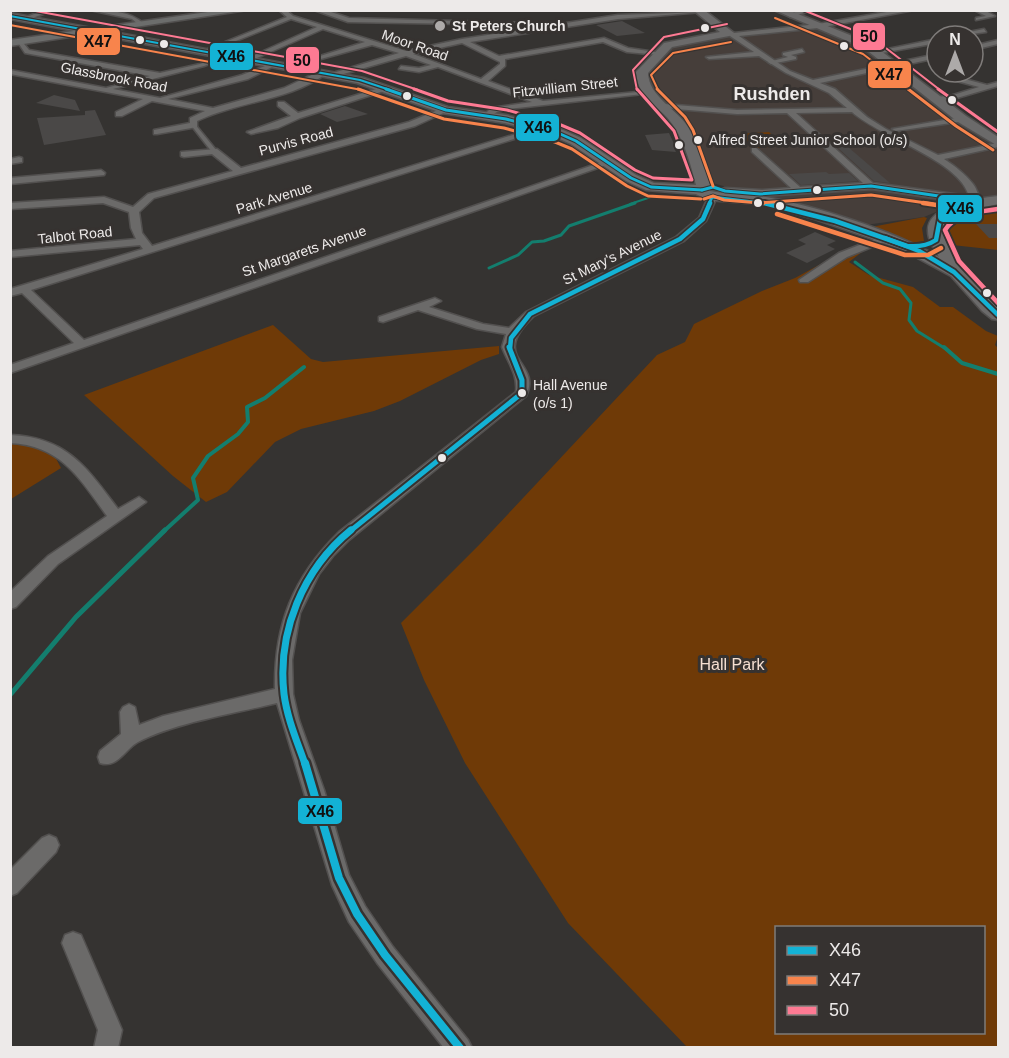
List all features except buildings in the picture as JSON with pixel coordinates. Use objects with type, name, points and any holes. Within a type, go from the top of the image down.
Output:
[{"type":"main road","points":[[15,42],[202,13],[243,10]]},
{"type":"main road","points":[[778,10],[876,52],[962,119],[999,143]]},
{"type":"main road","points":[[698,11],[731,34]]},
{"type":"main road","points":[[16,18],[76,31]]},
{"type":"main road","points":[[111,34],[112,31],[121,27]]},
{"type":"main road","points":[[93,31],[330,74],[386,89],[446,110],[545,128],[576,141],[631,178],[651,187],[792,197],[907,246],[954,272],[999,315]]},
{"type":"main road","points":[[713,192],[683,129],[664,106],[648,93],[642,84],[642,72],[665,47],[675,43],[731,34]]},
{"type":"main road","points":[[954,272],[936,240],[935,230],[939,220],[965,202],[998,200]]},
{"type":"main road","points":[[907,246],[926,246],[936,240]]},
{"type":"street","points":[[16,18],[51,10]]},
{"type":"street","points":[[93,10],[134,18],[141,24]]},
{"type":"street","name":"Moor Road","points":[[282,10],[291,17],[405,53],[541,103]]},
{"type":"street","points":[[317,10],[348,20],[566,24],[652,13],[698,11]]},
{"type":"street","points":[[790,15],[811,10]]},
{"type":"street","points":[[731,34],[818,26],[911,10]]},
{"type":"street","points":[[977,10],[995,15]]},
{"type":"street","points":[[978,19],[995,15]]},
{"type":"street","points":[[206,51],[291,17]]},
{"type":"street","name":"Glassbrook Road","points":[[194,126],[193,120],[213,110],[287,90],[330,74],[405,53],[566,24]]},
{"type":"street","points":[[250,59],[322,27]]},
{"type":"street","points":[[731,34],[771,62],[832,91],[883,131],[936,158],[959,173],[970,187],[974,197],[965,202],[871,186],[792,197],[755,150]]},
{"type":"street","points":[[462,41],[500,58],[604,39],[627,50],[659,53]]},
{"type":"street","points":[[15,42],[27,52],[159,75]]},
{"type":"street","points":[[290,66],[370,42]]},
{"type":"street","points":[[876,52],[925,42]]},
{"type":"street","points":[[771,62],[794,58],[785,54],[802,51]]},
{"type":"street","points":[[709,57],[760,54]]},
{"type":"street","points":[[103,89],[202,66],[228,55]]},
{"type":"street","points":[[483,81],[503,64],[500,58]]},
{"type":"street","points":[[814,82],[925,58]]},
{"type":"street","points":[[119,114],[155,99],[245,77],[275,64]]},
{"type":"street","points":[[401,68],[418,70],[439,65]]},
{"type":"street","name":"Glassbrook Road","points":[[10,72],[213,110]]},
{"type":"street","points":[[976,84],[987,87]]},
{"type":"street","points":[[935,99],[950,98],[999,84]]},
{"type":"street","points":[[251,132],[386,89]]},
{"type":"street","name":"Fitzwilliam Street","points":[[487,116],[499,108],[648,93]]},
{"type":"street","points":[[281,104],[297,116]]},
{"type":"street","points":[[664,106],[715,111],[854,110]]},
{"type":"street","name":"Purvis Road","points":[[10,206],[151,196],[412,124],[446,110]]},
{"type":"street","points":[[790,112],[871,186]]},
{"type":"street","points":[[896,129],[927,125],[936,121],[962,119]]},
{"type":"street","points":[[157,132],[194,126],[214,151],[239,171]]},
{"type":"street","name":"Park Avenue","points":[[10,293],[545,128]]},
{"type":"street","points":[[936,158],[999,143]]},
{"type":"street","points":[[183,153],[214,151]]},
{"type":"street","name":"St Margarets Avenue","points":[[10,369],[608,163]]},
{"type":"street","points":[[10,181],[100,173]]},
{"type":"street","name":"St Mary's Avenue","points":[[512,332],[530,314],[680,239],[703,219],[713,192]]},
{"type":"street","name":"Purvis Road","points":[[134,212],[151,196]]},
{"type":"street","points":[[104,200],[134,212],[135,226],[141,242],[150,250]]},
{"type":"street","points":[[804,280],[843,255],[885,238]]},
{"type":"street","name":"Talbot Road","points":[[10,254],[141,242]]},
{"type":"street","points":[[24,289],[82,344]]},
{"type":"street","points":[[383,319],[435,301]]},
{"type":"street","points":[[419,307],[481,327],[512,332],[508,343],[509,352],[523,378],[522,393],[344,536],[313,572],[292,613],[287,634],[283,660],[284,694],[290,720],[344,887],[357,914],[385,955],[460,1047]]},
{"type":"street","points":[[10,439],[24,438],[50,444],[67,457],[116,517]]},
{"type":"street","points":[[10,603],[53,560],[140,502]]},
{"type":"street","points":[[107,757],[130,737],[163,724],[284,694]]},
{"type":"street","points":[[129,712],[130,737]]},
{"type":"street","points":[[10,886],[49,845]]},
{"type":"street","points":[[74,943],[110,1030],[106,1047]]},
{"type":"shaded area","points":[[817,28],[867,50],[949,116],[998,144],[998,196],[948,207],[924,217],[865,225],[709,182],[698,135],[652,88],[648,72],[668,47],[725,36]]},
{"type":"green space","points":[[769,132],[784,146],[752,148],[739,134]]},
{"type":"green space","points":[[993,205],[998,209],[998,250],[952,245],[948,225],[961,214]]},
{"type":"green space","points":[[927,218],[922,228],[924,241],[910,243],[866,228]]},
{"type":"green space","name":"Hall Park","points":[[850,248],[862,252],[849,262],[869,275],[913,287],[940,307],[953,307],[986,331],[998,336],[995,345],[998,348],[998,1047],[687,1047],[568,923],[465,763],[424,680],[401,623],[479,545],[657,355],[685,342],[694,324],[762,291],[795,278]]},
{"type":"green space","points":[[273,325],[311,359],[323,362],[499,346],[499,354],[481,360],[400,401],[374,411],[301,429],[275,442],[227,492],[206,502],[173,476],[84,395]]},
{"type":"green space","points":[[11,442],[52,451],[61,468],[11,499]]},
{"type":"waterway","points":[[630,204],[654,196]]},
{"type":"waterway","points":[[489,268],[518,255],[532,242],[544,241],[561,235],[569,226],[635,203]]},
{"type":"waterway","points":[[855,262],[883,283],[900,289],[911,303],[909,320],[917,331],[946,349]]},
{"type":"waterway","points":[[944,347],[962,363],[998,374]]},
{"type":"waterway","points":[[163,532],[198,500],[193,478],[208,456],[238,434],[248,422],[247,407],[265,398],[304,367]]},
{"type":"waterway","points":[[10,695],[76,617],[165,530]]},
{"type":"transit line","name":"50","points":[[30,10],[362,71],[448,101],[507,110],[561,125],[580,133],[635,170],[653,178],[692,180],[674,131],[637,91],[633,70],[664,37],[727,24]]},
{"type":"transit line","name":"50","points":[[803,10],[873,38],[967,112],[998,132]]},
{"type":"transit line","name":"X46","points":[[10,16],[360,80],[446,110],[506,119],[558,133],[576,141],[631,178],[651,187],[702,190]]},
{"type":"transit line","name":"X47","points":[[775,18],[863,54],[956,126],[993,150]]},
{"type":"transit line","name":"X47","points":[[10,25],[358,89],[444,119],[504,128],[555,142],[572,149],[627,186],[648,196],[701,199]]},
{"type":"transit line","name":"X47","points":[[713,186],[693,130],[685,117],[657,89],[651,75],[673,53],[731,42]]},
{"type":"transit line","name":"X46","points":[[702,190],[713,187],[725,191],[760,194],[871,186],[959,199],[967,205],[940,219],[936,240],[926,245],[907,246],[787,207],[712,197]]},
{"type":"transit line","name":"X47","points":[[704,199],[713,196],[724,200],[760,203],[871,195],[957,208]]},
{"type":"transit line","name":"X46","points":[[460,1048],[385,955],[357,914],[339,878],[284,694],[283,660],[292,613],[313,571],[344,536],[522,393],[519,369],[509,346],[517,327],[530,314],[680,239],[703,219],[712,197]]},
{"type":"transit line","name":"50","points":[[998,209],[961,216],[949,224],[945,230],[959,261],[998,303]]},
{"type":"transit line","name":"X47","points":[[777,214],[905,255],[928,255],[941,248]]},
{"type":"transit line","name":"X46","points":[[885,238],[919,251],[954,272],[998,315]]},
{"type":"place","name":"St Peters Church","points":[[440,26]]},
{"type":"place","name":"Alfred Street Junior School (o/s)","points":[[698,140]]},
{"type":"place","name":"Hall Avenue (o/s 1)","points":[[522,393]]},
{"type":"district","name":"Rushden","points":[[772,94]]}]
